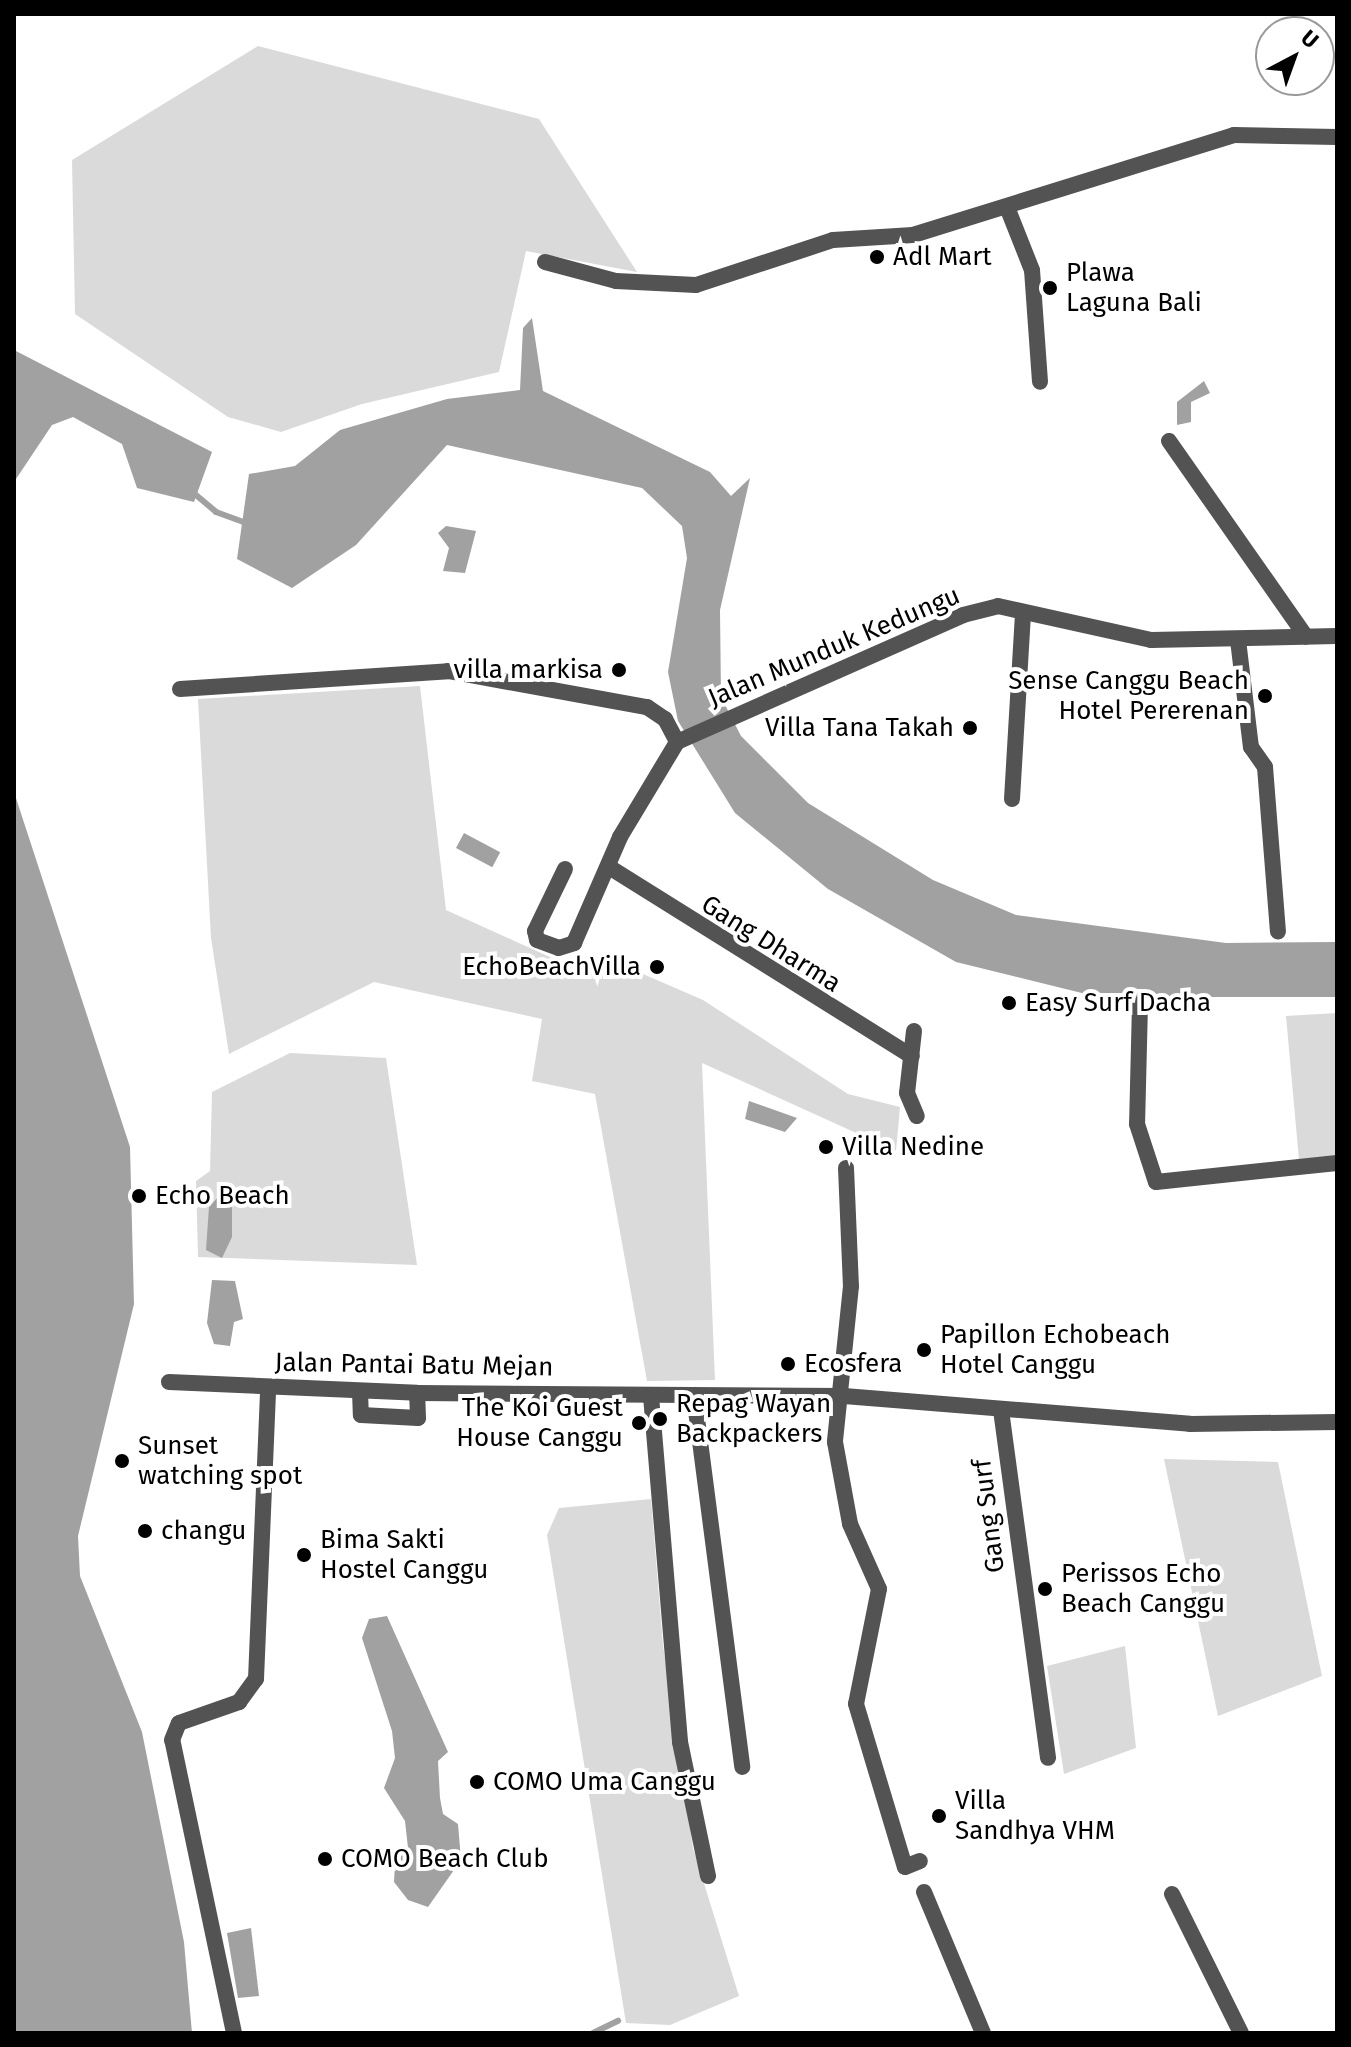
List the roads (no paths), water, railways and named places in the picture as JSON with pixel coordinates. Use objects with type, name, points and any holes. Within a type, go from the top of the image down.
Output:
[{"type":"street","points":[[545,262],[616,281],[696,285],[833,240],[913,235],[1234,135],[1337,137]]},
{"type":"street","points":[[1007,207],[1032,270],[1040,382]]},
{"type":"street","points":[[1169,441],[1306,637]]},
{"type":"street","name":"Jalan Munduk Kedungu","points":[[680,741],[963,615],[998,606],[1151,640],[1337,636]]},
{"type":"street","points":[[1012,799],[1023,612]]},
{"type":"street","points":[[1238,640],[1251,747],[1265,767],[1278,931]]},
{"type":"street","points":[[180,689],[448,671],[647,707],[665,719],[680,741],[609,867],[574,943],[559,948],[537,940],[535,931],[565,869]]},
{"type":"street","name":"Gang Dharma","points":[[609,867],[912,1056]]},
{"type":"street","points":[[1140,1004],[1137,1124],[1156,1182],[1337,1163]]},
{"type":"street","points":[[914,1031],[908,1101],[917,1116]]},
{"type":"street","points":[[846,1168],[851,1266],[844,1396],[835,1442],[841,1487],[879,1589],[856,1704],[905,1867],[920,1861]]},
{"type":"street","name":"Jalan Pantai Batu Mejan","points":[[169,1382],[417,1393],[844,1396],[1190,1424],[1337,1422]]},
{"type":"street","points":[[234,2033],[172,1740],[179,1723],[239,1702],[253,1688],[266,1504],[268,1387]]},
{"type":"street","points":[[360,1391],[361,1415],[418,1418],[417,1393]]},
{"type":"street","points":[[694,1395],[742,1767]]},
{"type":"street","points":[[645,1396],[680,1742],[708,1876]]},
{"type":"street","name":"Gang Surf","points":[[1001,1410],[1048,1758]]},
{"type":"street","points":[[924,1892],[983,2033]]},
{"type":"street","points":[[1172,1894],[1241,2033]]},
{"type":"waterway","points":[[190,490],[216,512],[249,524]]},
{"type":"waterway","points":[[593,2033],[618,2021]]},
{"type":"place","name":"Adl Mart","points":[[877,257]]},
{"type":"place","name":"Plawa Laguna Bali","points":[[1050,288]]},
{"type":"place","name":"villa markisa","points":[[619,670]]},
{"type":"place","name":"Sense Canggu Beach Hotel Pererenan","points":[[1265,696]]},
{"type":"place","name":"Villa Tana Takah","points":[[970,728]]},
{"type":"place","name":"EchoBeachVilla","points":[[657,967]]},
{"type":"place","name":"Easy Surf Dacha","points":[[1009,1003]]},
{"type":"place","name":"Villa Nedine","points":[[826,1147]]},
{"type":"place","name":"Echo Beach","points":[[139,1196]]},
{"type":"place","name":"Papillon Echobeach Hotel Canggu","points":[[924,1350]]},
{"type":"place","name":"Ecosfera","points":[[788,1364]]},
{"type":"place","name":"Repag Wayan Backpackers","points":[[660,1419]]},
{"type":"place","name":"The Koi Guest House Canggu","points":[[639,1423]]},
{"type":"place","name":"Sunset watching spot","points":[[122,1461]]},
{"type":"place","name":"changu","points":[[145,1531]]},
{"type":"place","name":"Bima Sakti Hostel Canggu","points":[[304,1555]]},
{"type":"place","name":"Perissos Echo Beach Canggu","points":[[1045,1589]]},
{"type":"place","name":"COMO Uma Canggu","points":[[477,1782]]},
{"type":"place","name":"Villa Sandhya VHM","points":[[939,1816]]},
{"type":"place","name":"COMO Beach Club","points":[[325,1859]]}]
